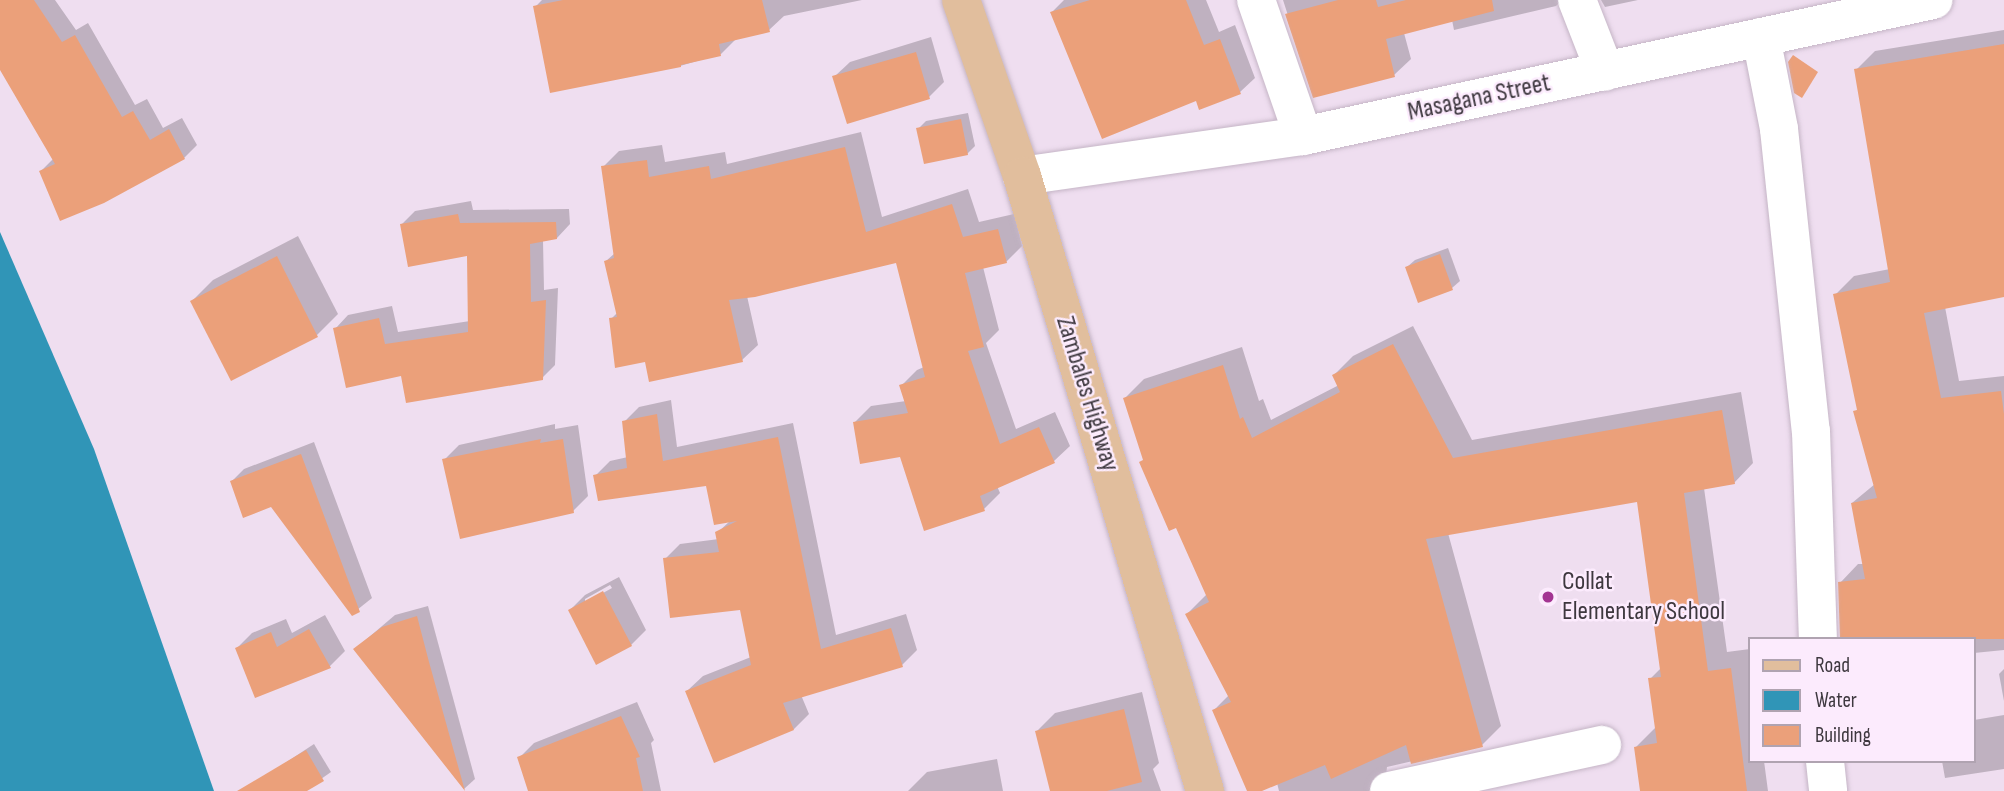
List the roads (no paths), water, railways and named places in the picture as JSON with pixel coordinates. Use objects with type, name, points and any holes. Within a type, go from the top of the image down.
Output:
[{"type":"main road","name":"Zambales Highway","points":[[961,0],[1022,176],[1205,791]]},
{"type":"street","points":[[1256,0],[1303,136]]},
{"type":"street","points":[[1577,0],[1605,72]]},
{"type":"street","name":"Masagana Street","points":[[1022,176],[1303,136],[1933,0]]},
{"type":"street","points":[[1761,37],[1779,129],[1811,431],[1818,637]]},
{"type":"street","points":[[1389,791],[1602,744]]},
{"type":"street","points":[[1825,763],[1828,791]]},
{"type":"water","points":[[0,232],[94,449],[214,791],[0,791]]},
{"type":"place","name":"Collat Elementary School","points":[[1548,597]]}]
